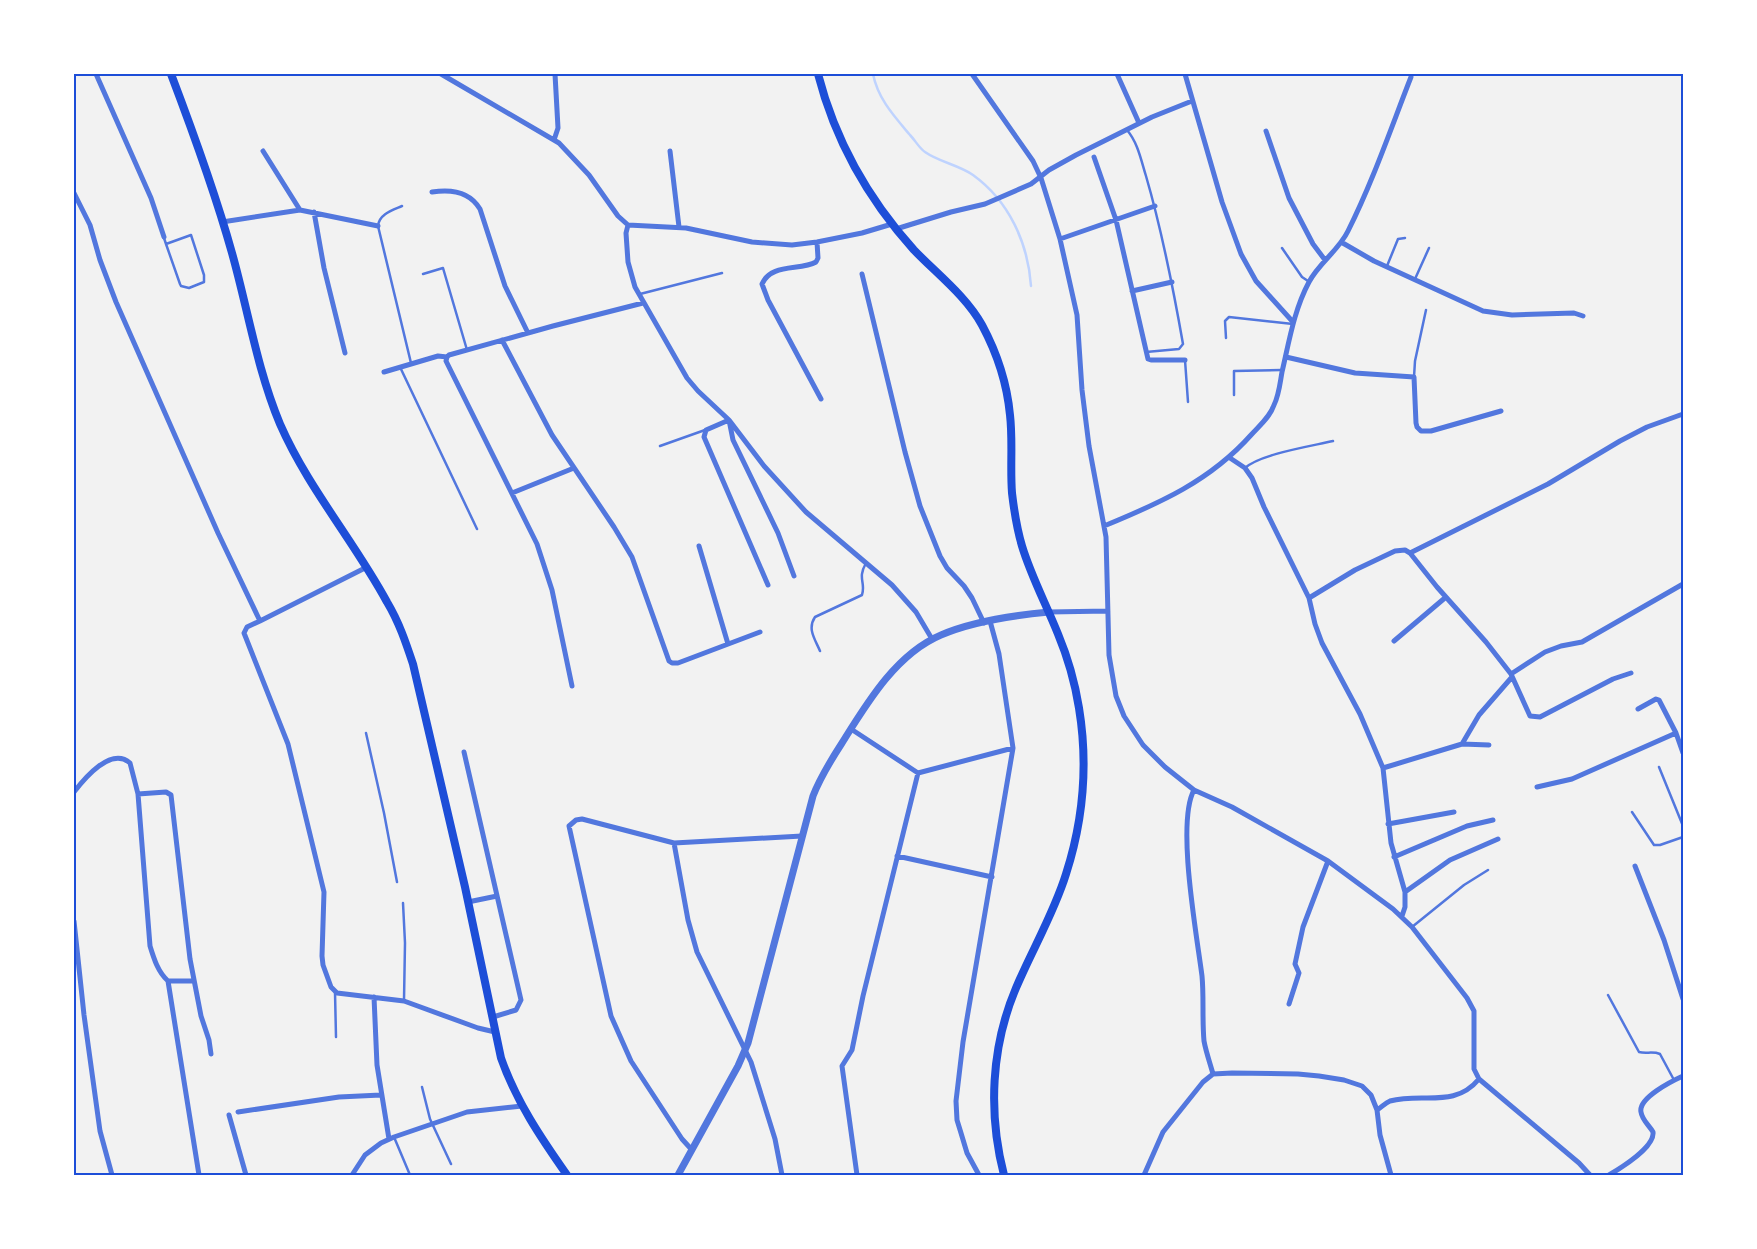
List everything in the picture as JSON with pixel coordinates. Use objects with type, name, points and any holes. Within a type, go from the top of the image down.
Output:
[{"type":"main road","points":[[171,74],[194,134],[232,254],[264,379],[280,424],[312,485],[367,567],[399,625],[413,664],[505,1069],[522,1106],[567,1175]]},
{"type":"main road","points":[[818,74],[828,108],[846,150],[862,180],[894,227],[976,315],[997,358],[1005,386],[1010,416],[1012,489],[1017,525],[1030,568],[1068,660],[1079,709],[1083,745],[1082,789],[1076,834],[1066,876],[1017,986],[1002,1034],[995,1070],[995,1132],[1004,1175]]},
{"type":"street","points":[[96,74],[150,198],[164,237]]},
{"type":"street","points":[[441,74],[554,140],[583,168],[618,216],[628,224],[679,227],[764,244],[792,245],[817,242],[894,227],[992,201],[1032,184],[1062,162],[1126,129],[1169,109],[1192,101]]},
{"type":"street","points":[[554,140],[558,128],[555,74]]},
{"type":"street","points":[[972,74],[1033,162],[1041,178],[1060,238],[1077,316],[1082,390],[1089,446],[1107,552],[1110,672],[1116,696],[1124,716],[1149,752],[1164,767],[1194,790],[1232,807],[1328,861],[1402,916],[1467,998],[1474,1011],[1474,1069],[1479,1079],[1579,1163],[1590,1175]]},
{"type":"street","points":[[1117,74],[1139,123]]},
{"type":"street","points":[[1186,74],[1192,101],[1222,202],[1241,254],[1256,281],[1293,323]]},
{"type":"street","points":[[1104,526],[1171,497],[1190,486],[1230,458],[1270,412],[1279,390],[1293,323],[1309,282],[1341,242],[1362,202],[1412,77]]},
{"type":"street","points":[[1266,131],[1289,198],[1313,244],[1325,260]]},
{"type":"street","points":[[263,151],[300,210]]},
{"type":"street","points":[[670,151],[679,227]]},
{"type":"street","points":[[1094,157],[1116,220],[1149,360],[1185,360]]},
{"type":"street","points":[[432,192],[444,191],[464,194],[475,202],[480,209],[508,295],[528,333]]},
{"type":"street","points":[[74,193],[86,214],[100,260],[120,310],[218,533],[260,621]]},
{"type":"street","points":[[1060,238],[1155,206]]},
{"type":"street","points":[[222,222],[300,210],[378,226]]},
{"type":"street","points":[[314,212],[324,268],[345,353]]},
{"type":"street","points":[[628,224],[626,233],[628,262],[632,280],[643,303],[687,378],[729,420],[787,493],[824,529],[883,576],[916,612],[932,640]]},
{"type":"street","points":[[817,242],[818,258],[816,262],[771,273],[764,279],[762,284],[768,300],[821,399]]},
{"type":"street","points":[[1341,242],[1386,267],[1484,312],[1512,316],[1574,313],[1583,316]]},
{"type":"street","points":[[862,274],[920,506],[940,556],[947,568],[964,586],[987,622],[999,654],[1013,748],[963,1042],[956,1101],[957,1115],[967,1153],[979,1175]]},
{"type":"street","points":[[1132,290],[1172,282]]},
{"type":"street","points":[[384,372],[438,356],[447,357],[502,340],[643,303]]},
{"type":"street","points":[[502,340],[542,419],[632,557],[669,661],[678,663],[760,632]]},
{"type":"street","points":[[447,357],[446,361],[537,544],[552,590],[572,686]]},
{"type":"street","points":[[1286,357],[1355,373],[1414,376],[1416,424],[1421,431],[1431,431],[1501,411]]},
{"type":"street","points":[[1410,553],[1548,484],[1647,427],[1683,414]]},
{"type":"street","points":[[729,420],[706,430],[705,440],[768,585]]},
{"type":"street","points":[[729,420],[733,440],[778,533],[794,576]]},
{"type":"street","points":[[1230,458],[1245,468],[1252,478],[1264,507],[1309,598],[1317,632],[1360,714],[1382,768],[1388,824],[1394,857],[1405,892],[1402,916]]},
{"type":"street","points":[[512,493],[574,468]]},
{"type":"street","points":[[699,546],[728,644]]},
{"type":"street","points":[[1309,598],[1355,570],[1395,551],[1404,550],[1410,553],[1486,642],[1511,676],[1528,714],[1536,717],[1613,679],[1632,673]]},
{"type":"street","points":[[367,567],[247,627],[244,632],[288,744],[324,892],[322,956],[330,985],[335,992],[404,1001],[478,1028],[496,1032]]},
{"type":"street","points":[[1462,744],[1479,715],[1511,676],[1546,652],[1561,646],[1582,642],[1683,584]]},
{"type":"street","points":[[1394,641],[1446,597]]},
{"type":"street","points":[[678,1175],[746,1050],[816,789],[851,728],[874,696],[900,664],[932,640],[952,631],[1004,618],[1049,612],[1108,611]]},
{"type":"street","points":[[1638,709],[1658,699],[1676,733],[1683,753]]},
{"type":"street","points":[[851,728],[918,772],[1013,748]]},
{"type":"street","points":[[1537,787],[1572,780],[1676,733]]},
{"type":"street","points":[[1382,768],[1462,744],[1489,745]]},
{"type":"street","points":[[464,752],[520,1000],[516,1010],[492,1017]]},
{"type":"street","points":[[74,792],[92,771],[108,761],[119,758],[130,763],[138,794],[150,946],[160,971],[168,981],[199,1175]]},
{"type":"street","points":[[857,1175],[842,1070],[843,1062],[850,1052],[855,1037],[863,996],[918,772]]},
{"type":"street","points":[[1194,790],[1190,799],[1187,818],[1188,858],[1202,978],[1204,1042],[1213,1074]]},
{"type":"street","points":[[138,794],[166,792],[170,794],[187,939],[201,1016],[209,1040],[211,1054]]},
{"type":"street","points":[[1388,824],[1454,812]]},
{"type":"street","points":[[692,1150],[682,1139],[631,1061],[611,1016],[569,826],[572,822],[582,819],[674,843],[802,836]]},
{"type":"street","points":[[1394,857],[1461,828],[1493,820]]},
{"type":"street","points":[[1405,892],[1450,860],[1498,839]]},
{"type":"street","points":[[674,843],[688,920],[696,952],[746,1050],[768,1117],[782,1175]]},
{"type":"street","points":[[897,856],[992,877]]},
{"type":"street","points":[[1289,1004],[1299,973],[1295,964],[1303,927],[1328,861]]},
{"type":"street","points":[[1635,866],[1664,940],[1683,999]]},
{"type":"street","points":[[468,902],[497,896]]},
{"type":"street","points":[[74,921],[84,1015],[100,1131],[112,1175]]},
{"type":"street","points":[[168,981],[194,981]]},
{"type":"street","points":[[374,996],[375,1045],[381,1094],[391,1138]]},
{"type":"street","points":[[1144,1175],[1163,1132],[1203,1082],[1213,1074],[1298,1074],[1344,1080],[1356,1084],[1371,1095],[1377,1110],[1380,1135],[1391,1175]]},
{"type":"street","points":[[1609,1175],[1631,1161],[1652,1140],[1653,1132],[1642,1118],[1641,1106],[1651,1095],[1683,1076]]},
{"type":"street","points":[[1377,1110],[1387,1102],[1458,1095],[1471,1088],[1479,1079]]},
{"type":"street","points":[[238,1112],[339,1097],[381,1094]]},
{"type":"street","points":[[353,1175],[365,1155],[376,1146],[391,1138],[467,1112],[522,1106]]},
{"type":"street","points":[[229,1115],[246,1175]]},
{"type":"lane","points":[[1126,129],[1133,136],[1137,146],[1155,206],[1172,282],[1183,346],[1146,352]]},
{"type":"lane","points":[[402,206],[382,217],[378,222],[378,226],[412,364]]},
{"type":"lane","points":[[164,237],[166,244],[181,286],[189,288],[202,283],[204,275],[191,235],[166,244]]},
{"type":"lane","points":[[1386,267],[1398,239],[1404,238]]},
{"type":"lane","points":[[1282,248],[1302,277],[1309,282]]},
{"type":"lane","points":[[1415,280],[1429,248]]},
{"type":"lane","points":[[423,274],[443,268],[467,350]]},
{"type":"lane","points":[[639,295],[722,274]]},
{"type":"lane","points":[[1414,376],[1416,352],[1426,310]]},
{"type":"lane","points":[[1226,338],[1225,321],[1229,317],[1293,323]]},
{"type":"lane","points":[[1185,360],[1188,402]]},
{"type":"lane","points":[[400,368],[477,529]]},
{"type":"lane","points":[[1234,395],[1234,371],[1283,370]]},
{"type":"lane","points":[[660,446],[706,430]]},
{"type":"lane","points":[[1245,468],[1282,453],[1333,442]]},
{"type":"lane","points":[[820,651],[812,632],[811,624],[815,616],[862,595],[864,590],[861,576],[866,564]]},
{"type":"lane","points":[[366,734],[397,882]]},
{"type":"lane","points":[[1659,767],[1683,826]]},
{"type":"lane","points":[[1632,812],[1654,845],[1660,845],[1683,836]]},
{"type":"lane","points":[[1412,927],[1472,879],[1488,870]]},
{"type":"lane","points":[[402,903],[405,942],[404,1001]]},
{"type":"lane","points":[[335,992],[336,1037]]},
{"type":"lane","points":[[1608,995],[1639,1052],[1644,1054],[1656,1052],[1660,1054],[1674,1080]]},
{"type":"lane","points":[[422,1087],[432,1124],[451,1164]]},
{"type":"lane","points":[[391,1138],[410,1175]]},
{"type":"waterway","points":[[873,74],[875,83],[887,107],[925,152],[973,175],[997,197],[1021,239],[1026,254],[1031,286]]}]
